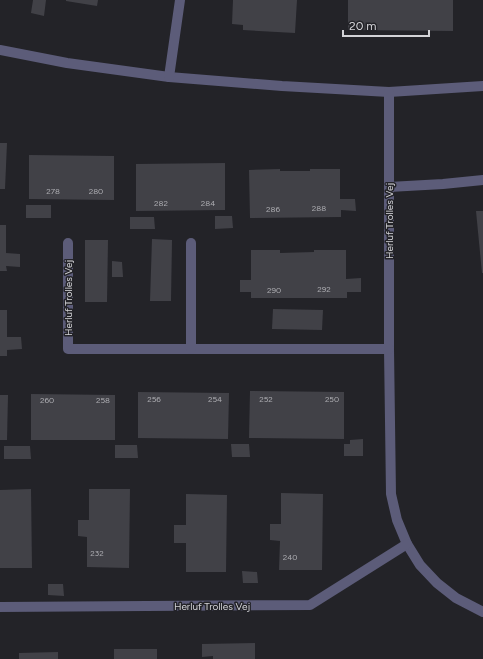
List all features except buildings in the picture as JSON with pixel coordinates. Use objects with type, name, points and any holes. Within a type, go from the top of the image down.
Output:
[{"type":"street","points":[[170,77],[180,0]]},
{"type":"street","points":[[0,50],[67,63],[170,77],[282,86],[389,92],[483,86]]},
{"type":"street","name":"Herluf Trolles Vej","points":[[389,92],[389,349],[391,494],[397,520],[407,544],[420,565],[437,583],[456,598],[483,612]]},
{"type":"street","points":[[389,187],[483,180]]},
{"type":"street","points":[[191,242],[191,349]]},
{"type":"street","name":"Herluf Trolles Vej","points":[[68,243],[68,349],[389,349]]},
{"type":"street","name":"Herluf Trolles Vej","points":[[0,607],[310,605],[407,544]]}]
